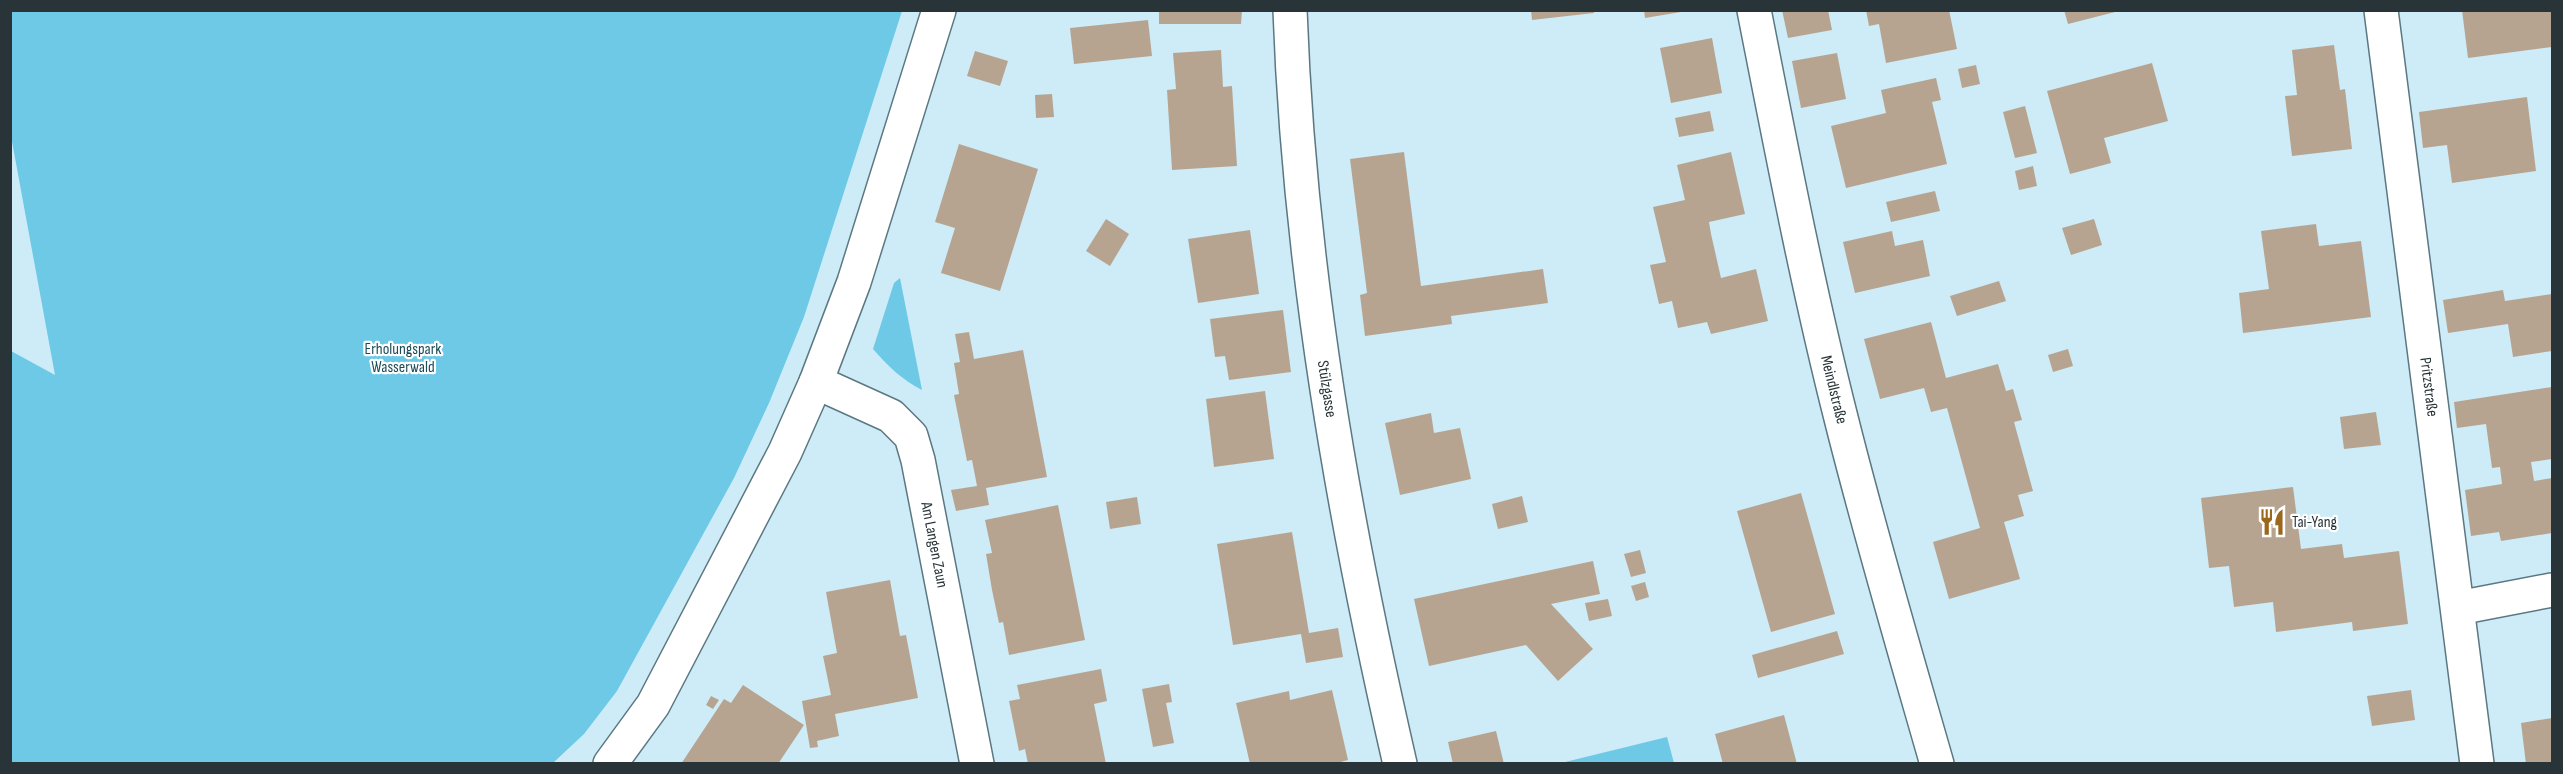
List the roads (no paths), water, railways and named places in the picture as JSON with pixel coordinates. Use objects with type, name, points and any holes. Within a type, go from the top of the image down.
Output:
[{"type":"street","points":[[610,764],[629,741],[653,705],[752,519],[816,382],[854,282],[939,10]]},
{"type":"street","name":"Stülzgasse","points":[[1290,10],[1292,70],[1308,255],[1322,354],[1344,497],[1370,631],[1400,764]]},
{"type":"street","name":"Meindlstraße","points":[[1754,10],[1799,233],[1841,417],[1888,597],[1938,764]]},
{"type":"street","name":"Pritzstraße","points":[[2381,10],[2477,764]]},
{"type":"street","name":"Am Langen Zaun","points":[[816,382],[891,416],[911,436],[918,460],[977,764]]},
{"type":"street","points":[[2458,608],[2553,590]]},
{"type":"place","name":"Tai-Yang","points":[[2272,522]]},
{"type":"park label","name":"Erholungspark Wasserwald","points":[[403,358]]}]
